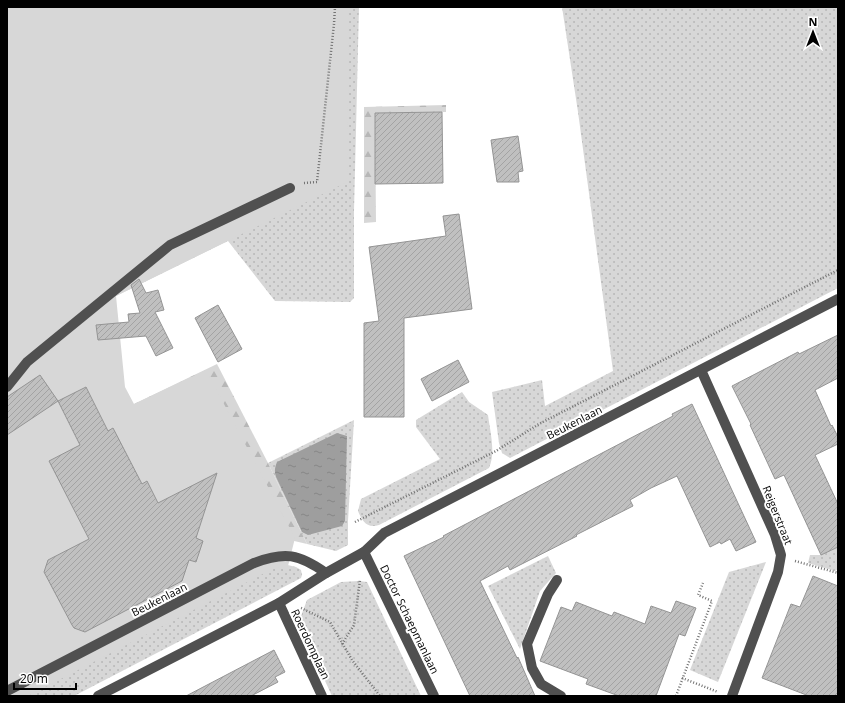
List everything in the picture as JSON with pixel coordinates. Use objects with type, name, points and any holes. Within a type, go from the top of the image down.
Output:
[{"type":"street","points":[[7,387],[27,362],[170,245],[290,188]]},
{"type":"street","name":"Beukenlaan","points":[[98,696],[282,601],[326,573],[364,552],[384,534],[838,299]]},
{"type":"street","name":"Reigerstraat","points":[[701,370],[775,534],[781,555],[778,572],[727,695]]},
{"type":"street","name":"Doctor Schaepmanlaan","points":[[364,552],[434,696]]},
{"type":"street","name":"Beukenlaan","points":[[7,691],[254,563],[270,557],[292,555],[313,564],[326,573]]},
{"type":"street","points":[[557,580],[548,594],[527,644],[532,668],[541,684],[561,696]]},
{"type":"street","name":"Roerdomplaan","points":[[282,601],[322,696]]},
{"type":"path","points":[[290,188],[302,183],[317,182],[334,32],[335,7]]},
{"type":"path","points":[[355,522],[496,451],[539,424],[838,270]]},
{"type":"path","points":[[342,644],[354,625],[364,552]]},
{"type":"path","points":[[781,555],[796,561],[838,573]]},
{"type":"path","points":[[676,696],[712,601],[698,595],[703,583]]},
{"type":"path","points":[[282,601],[330,622],[352,660],[380,696]]},
{"type":"path","points":[[682,678],[727,695]]},
{"type":"green space","points":[[7,7],[349,7],[347,182],[116,296],[125,387],[134,404],[206,370],[295,538],[287,570],[276,567],[28,696],[7,696]]},
{"type":"green space","points":[[347,7],[359,7],[354,211],[354,298],[350,302],[275,301],[228,241],[116,296]]},
{"type":"green space","points":[[562,7],[838,7],[838,288],[510,458],[502,453],[499,443],[492,392],[542,380],[545,406],[613,371],[578,112]]},
{"type":"green space","points":[[446,105],[446,112],[375,113],[376,222],[364,223],[364,107]]},
{"type":"green space","points":[[217,364],[268,463],[307,544],[290,540],[134,404]]},
{"type":"green space","points":[[462,392],[469,402],[488,415],[492,449],[489,468],[379,525],[368,525],[361,518],[358,511],[361,499],[440,459],[416,427],[416,420]]},
{"type":"green space","points":[[354,420],[348,545],[336,551],[307,544],[268,463]]},
{"type":"green space","points":[[838,547],[838,569],[835,571],[808,563],[810,555],[821,555]]},
{"type":"green space","points":[[548,556],[556,573],[540,591],[520,649],[488,586]]},
{"type":"green space","points":[[271,561],[296,567],[301,570],[301,578],[74,696],[21,696]]},
{"type":"green space","points":[[766,562],[718,682],[690,670],[729,572]]},
{"type":"green space","points":[[341,582],[367,582],[421,696],[332,696],[296,618],[301,616],[307,600]]},
{"type":"water","points":[[337,433],[347,436],[345,521],[342,526],[308,535],[302,532],[276,477],[275,471],[277,462]]},
{"type":"building","points":[[442,112],[443,183],[375,184],[375,113]]},
{"type":"building","points":[[518,136],[523,171],[518,172],[519,182],[497,182],[491,140]]},
{"type":"building","points":[[459,214],[472,309],[404,318],[404,417],[364,417],[364,323],[379,321],[369,247],[446,236],[443,216]]},
{"type":"building","points":[[139,279],[146,293],[158,290],[164,310],[155,312],[173,348],[156,356],[146,336],[98,340],[96,325],[129,322],[128,314],[140,313],[131,285]]},
{"type":"building","points":[[218,305],[242,349],[218,362],[195,318]]},
{"type":"building","points":[[838,335],[838,378],[815,390],[831,426],[832,425],[838,437],[838,444],[815,455],[838,504],[838,547],[821,555],[784,475],[775,479],[750,425],[751,424],[732,386],[798,352],[799,354]]},
{"type":"building","points":[[458,360],[469,382],[432,401],[421,379]]},
{"type":"building","points":[[40,375],[58,401],[7,435],[7,397]]},
{"type":"building","points":[[86,387],[108,431],[113,428],[142,484],[147,481],[158,503],[217,473],[196,538],[203,541],[196,562],[189,560],[182,581],[85,632],[74,628],[44,572],[48,560],[89,539],[49,461],[80,445],[58,401]]},
{"type":"building","points":[[692,404],[756,542],[736,551],[730,539],[721,544],[720,542],[710,547],[677,476],[651,488],[630,500],[633,506],[510,570],[508,566],[480,581],[517,658],[518,657],[535,696],[470,696],[404,556],[444,537],[443,536],[673,416],[672,414]]},
{"type":"building","points":[[813,576],[838,586],[838,696],[809,696],[762,678],[791,604],[800,607]]},
{"type":"building","points":[[676,601],[696,608],[685,636],[679,634],[656,696],[619,696],[586,684],[588,679],[540,661],[561,607],[572,611],[576,602],[612,616],[614,612],[645,624],[651,606],[671,613]]},
{"type":"building","points":[[274,650],[285,672],[275,677],[278,682],[251,696],[186,696]]}]
